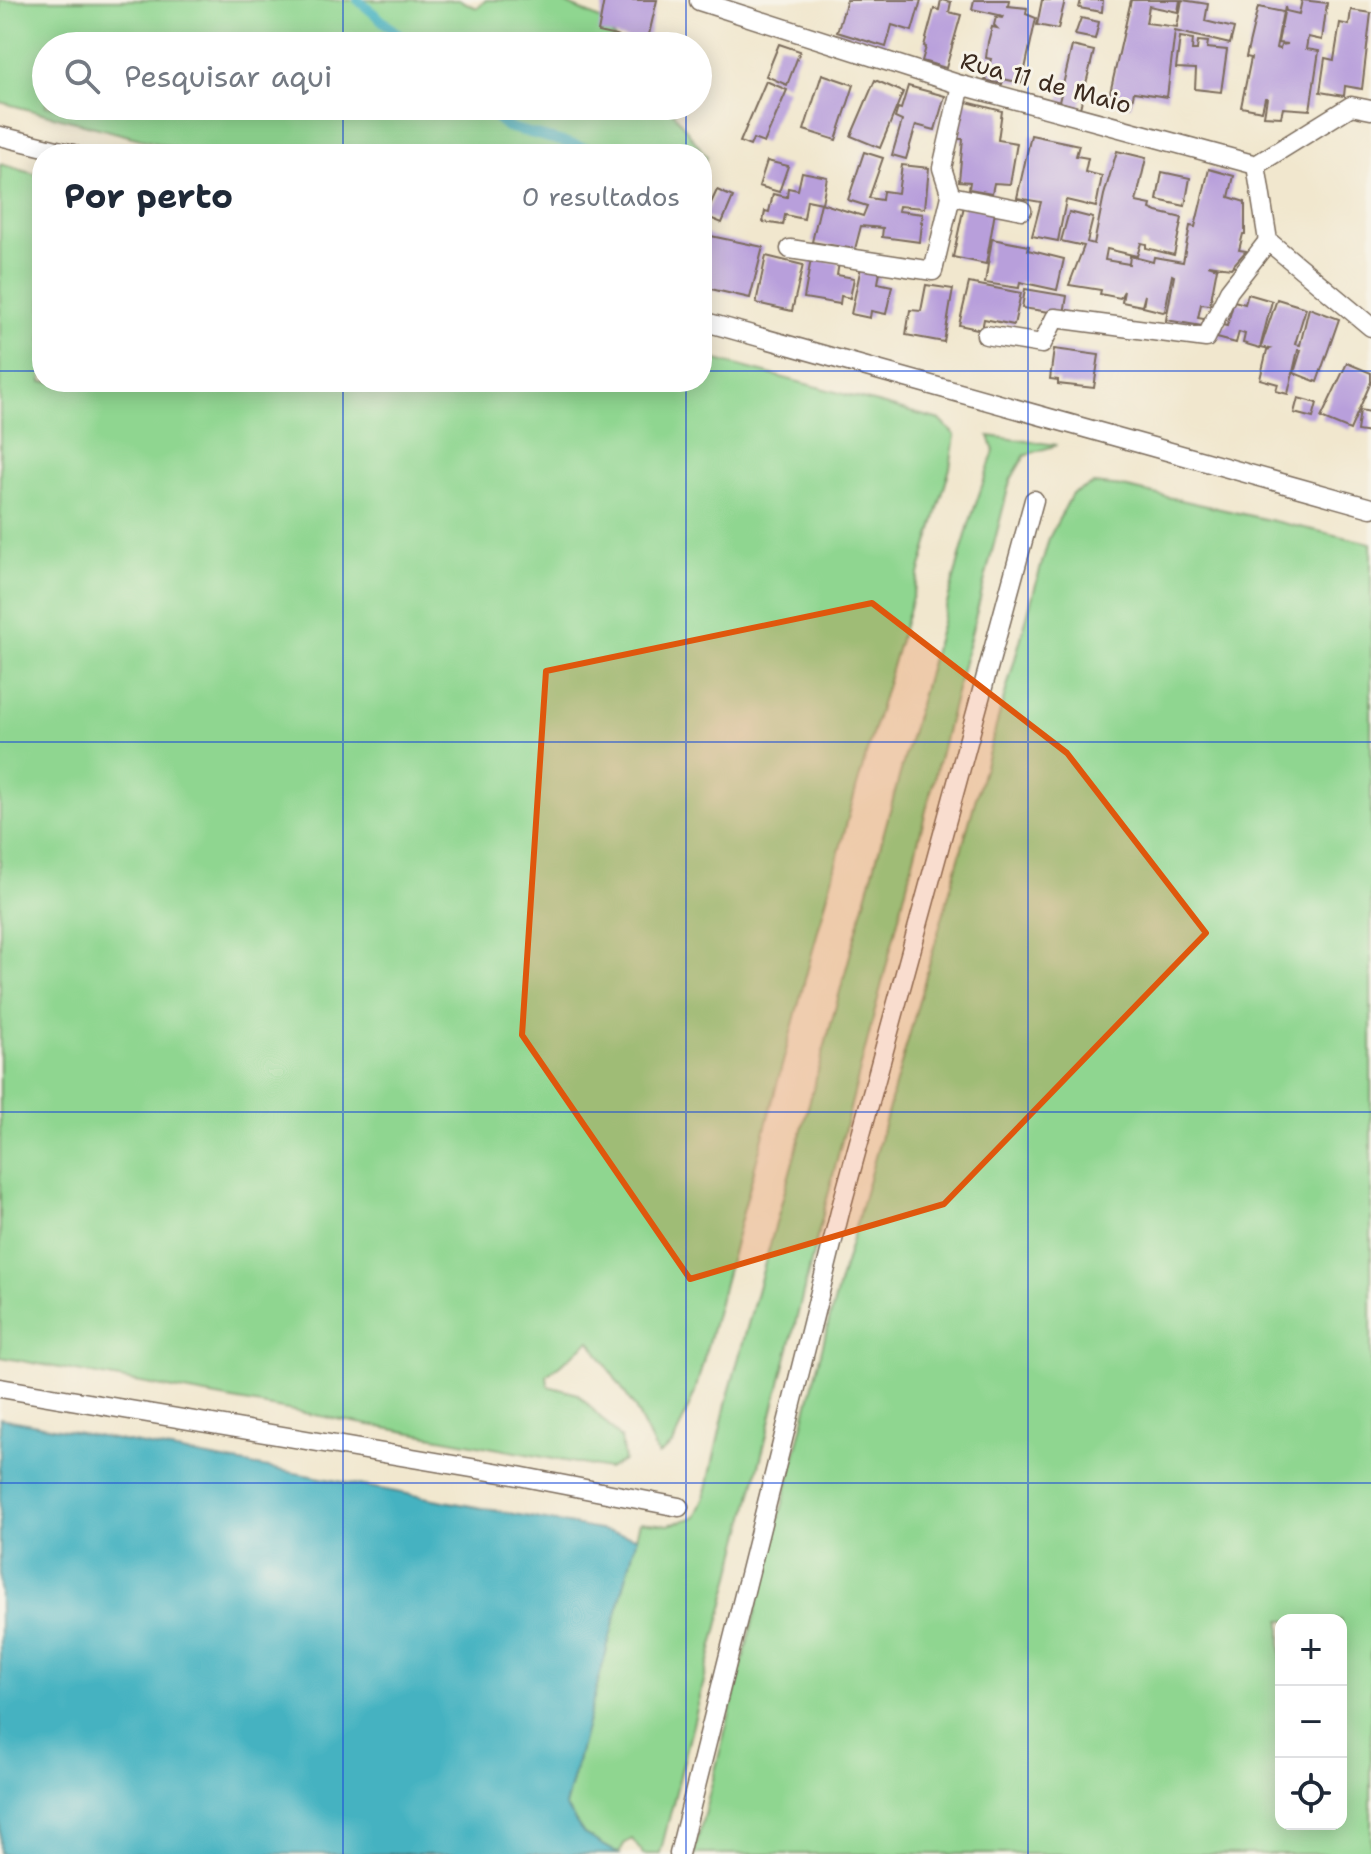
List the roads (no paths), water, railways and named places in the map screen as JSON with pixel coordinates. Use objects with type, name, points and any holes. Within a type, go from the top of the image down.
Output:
[{"type":"lane","name":"Rua 11 de Maio","points":[[699,1],[961,85],[1256,165]]},
{"type":"lane","points":[[790,249],[933,271],[951,196],[942,168],[961,85]]},
{"type":"lane","points":[[1371,110],[1351,106],[1256,165],[1268,241],[1371,327]]},
{"type":"lane","points":[[0,136],[32,144]]},
{"type":"lane","points":[[951,196],[1022,210]]},
{"type":"lane","points":[[986,335],[1042,344],[1055,318],[1206,338],[1229,291],[1268,241]]},
{"type":"lane","points":[[712,324],[1371,508]]},
{"type":"lane","points":[[679,1854],[842,1204],[1034,500]]},
{"type":"lane","points":[[0,1388],[513,1475],[679,1507]]},
{"type":"water","points":[[0,1418],[637,1537],[565,1806],[584,1834],[619,1854],[0,1854]]},
{"type":"waterway","points":[[358,0],[396,32]]},
{"type":"waterway","points":[[499,120],[507,127],[571,144]]}]
